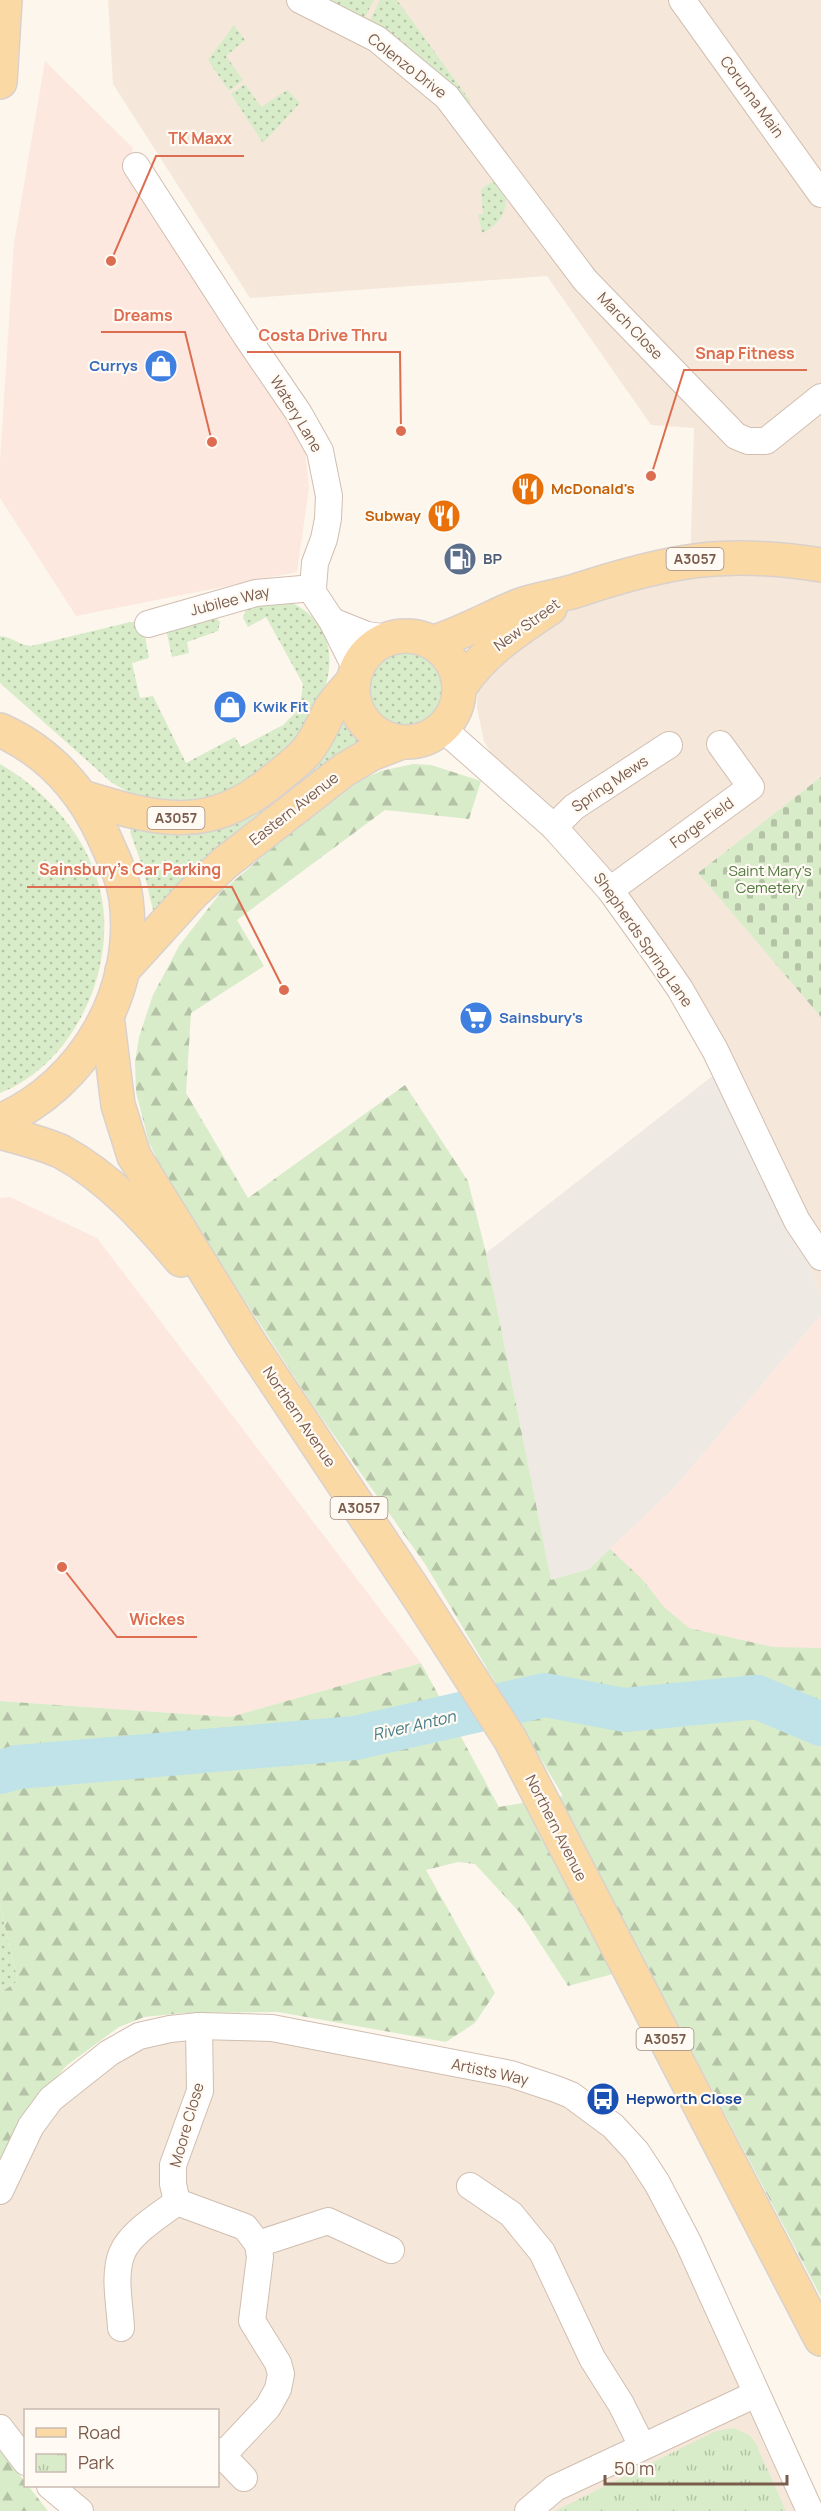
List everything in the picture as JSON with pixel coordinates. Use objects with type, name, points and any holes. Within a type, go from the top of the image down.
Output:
[{"type":"main road","points":[[0,82],[5,0]]},
{"type":"main road","name":"New Street","points":[[434,642],[464,632],[520,605],[573,592],[643,569],[690,560],[754,557],[821,565]]},
{"type":"main road","name":"New Street","points":[[442,728],[452,717],[458,702],[460,687],[470,672],[500,642],[573,592]]},
{"type":"main road","points":[[389,638],[414,635],[434,642],[453,661],[460,687]]},
{"type":"main road","name":"A3057","points":[[82,797],[153,816],[193,818],[226,810],[265,788],[306,752],[318,736],[364,656],[375,645],[389,638]]},
{"type":"main road","points":[[355,674],[353,694],[364,722],[375,732],[388,739],[402,742]]},
{"type":"main road","name":"A3057","points":[[402,742],[424,739],[442,728]]},
{"type":"main road","name":"A3057","points":[[0,1121],[24,1109],[55,1088],[80,1062],[107,1016],[122,971],[127,942],[125,897],[109,847],[82,797],[49,760],[4,729]]},
{"type":"main road","name":"Eastern Avenue","points":[[122,971],[192,895],[226,862],[344,770],[371,754],[402,742]]},
{"type":"main road","name":"Northern Avenue","points":[[107,1016],[118,1105],[134,1156],[249,1342],[510,1739],[821,2339]]},
{"type":"main road","name":"Northern Avenue","points":[[0,1132],[60,1151],[94,1172],[119,1193],[179,1258],[249,1342]]},
{"type":"street","name":"Colenzo Drive","points":[[300,0],[377,39],[447,97],[537,214]]},
{"type":"street","name":"Corunna Main","points":[[682,0],[821,194]]},
{"type":"street","name":"Watery Lane","points":[[136,166],[298,412],[320,451],[329,496],[328,519],[324,539],[315,563],[313,588]]},
{"type":"street","name":"March Close","points":[[537,214],[585,280],[736,436],[748,441],[766,441],[821,397]]},
{"type":"street","points":[[313,588],[314,594],[332,621],[355,674]]},
{"type":"street","name":"Jubilee Way","points":[[148,624],[256,593],[313,588]]},
{"type":"street","points":[[332,621],[367,635],[389,638]]},
{"type":"street","name":"Shepherds Spring Lane","points":[[442,728],[554,826],[610,890],[680,989],[710,1040],[797,1221],[821,1257]]},
{"type":"street","name":"Forge Field","points":[[610,890],[751,787],[720,744]]},
{"type":"street","name":"Spring Mews","points":[[554,826],[574,807],[669,745]]},
{"type":"street","name":"Artists Way","points":[[0,2191],[31,2126],[51,2099],[109,2053],[140,2036],[170,2029],[199,2026],[272,2028],[511,2074],[571,2095],[613,2126],[636,2151],[657,2183],[688,2242],[810,2511]]},
{"type":"street","name":"Moore Close","points":[[177,2202],[173,2184],[173,2165],[200,2091],[199,2026]]},
{"type":"street","points":[[470,2186],[511,2214],[542,2252],[592,2358],[621,2404],[642,2446]]},
{"type":"street","points":[[122,2328],[118,2265],[122,2251],[134,2236],[177,2202],[245,2227],[258,2244],[260,2256],[252,2321],[278,2363],[281,2374],[278,2389],[268,2407],[220,2454],[244,2478]]},
{"type":"street","points":[[258,2244],[328,2221],[391,2250]]},
{"type":"street","points":[[528,2511],[555,2488],[756,2394]]},
{"type":"street","points":[[0,2428],[24,2459]]},
{"type":"street","points":[[51,2487],[80,2511]]},
{"type":"shaded area","points":[[108,0],[821,0],[821,777],[698,873],[821,1016],[821,1296],[729,1063],[492,755],[484,741],[477,708],[478,682],[541,623],[600,599],[690,574],[694,428],[651,425],[547,276],[250,298],[113,84]]},
{"type":"shaded area","points":[[45,61],[133,148],[129,169],[303,431],[309,488],[297,572],[76,616],[0,498],[0,460],[14,243]]},
{"type":"shaded area","points":[[729,1063],[821,1296],[821,1315],[673,1489],[589,1569],[551,1581],[486,1253]]},
{"type":"shaded area","points":[[10,1197],[97,1238],[421,1663],[230,1717],[0,1701],[0,1198]]},
{"type":"shaded area","points":[[821,1315],[821,2226],[589,1569],[673,1489]]},
{"type":"shaded area","points":[[199,2026],[534,2081],[636,2151],[810,2511],[80,2511],[51,2487],[219,2487],[219,2409],[24,2409],[24,2461],[0,2428],[0,2191],[31,2126],[109,2053]]},
{"type":"green space","points":[[332,0],[374,0],[360,26],[334,7]]},
{"type":"green space","points":[[380,0],[397,0],[471,102],[464,108],[366,28]]},
{"type":"green space","points":[[234,25],[245,40],[226,56],[243,80],[229,91],[208,60]]},
{"type":"green space","points":[[245,84],[261,107],[287,90],[300,103],[263,143],[231,94]]},
{"type":"green space","points":[[498,178],[505,194],[505,210],[497,223],[482,233],[478,214],[483,214],[481,189]]},
{"type":"green space","points":[[290,602],[309,614],[322,629],[328,646],[329,664],[320,702],[299,737],[268,768],[247,785],[209,800],[190,803],[166,802],[143,798],[121,788],[111,782],[0,683],[0,636],[31,646],[135,622],[145,636],[149,658],[132,663],[140,698],[153,696],[186,763],[235,737],[241,747],[283,725],[296,712],[303,684],[266,617],[248,627],[243,618],[250,605]]},
{"type":"green space","points":[[215,617],[220,622],[218,631],[187,642],[189,653],[172,657],[166,629]]},
{"type":"green space","points":[[399,646],[415,646],[431,653],[442,664],[449,680],[446,704],[437,718],[415,730],[399,730],[383,723],[372,712],[365,696],[365,680],[372,664],[383,653]]},
{"type":"green space","points":[[346,718],[363,741],[281,798],[227,840],[153,910],[143,868],[130,832],[131,828],[181,833]]},
{"type":"green space","points":[[0,764],[35,789],[51,804],[78,839],[97,878],[102,899],[104,928],[102,957],[83,1014],[67,1039],[48,1061],[26,1080],[0,1093]]},
{"type":"green space","points":[[413,764],[431,765],[481,781],[469,819],[385,810],[237,920],[264,966],[191,1013],[186,1093],[248,1198],[405,1085],[468,1181],[486,1253],[551,1580],[589,1569],[610,1549],[643,1580],[664,1607],[689,1628],[773,1647],[821,1648],[821,2297],[664,1998],[643,1966],[568,1986],[521,1914],[475,1864],[458,1862],[426,1870],[495,1993],[475,2023],[446,2042],[278,2012],[184,2013],[144,2017],[119,2027],[66,2066],[29,2111],[0,2168],[0,1993],[18,1981],[0,1905],[0,1701],[230,1717],[421,1663],[499,1807],[563,1796],[425,1564],[314,1407],[173,1190],[149,1143],[136,1092],[135,1063],[139,1037],[153,995],[179,946],[221,892],[283,839],[362,779],[381,771]]},
{"type":"green space","name":"Saint Mary's Cemetery","points":[[821,777],[821,1017],[698,873]]},
{"type":"green space","points":[[0,1905],[18,1981],[0,1993]]},
{"type":"green space","points":[[734,2428],[749,2435],[755,2442],[786,2511],[555,2511],[716,2431]]},
{"type":"green space","points":[[0,2450],[24,2480],[24,2487],[29,2487],[48,2511],[0,2511]]},
{"type":"waterway","name":"River Anton","points":[[0,1772],[18,1767],[355,1738],[545,1695],[624,1710],[757,1697],[821,1724]]},
{"type":"place","name":"TK Maxx","points":[[111,261]]},
{"type":"place","name":"Currys","points":[[161,366]]},
{"type":"place","name":"Costa Drive Thru","points":[[401,431]]},
{"type":"place","name":"Dreams","points":[[212,442]]},
{"type":"place","name":"Snap Fitness","points":[[651,476]]},
{"type":"place","name":"McDonald's","points":[[528,489]]},
{"type":"place","name":"Subway","points":[[444,516]]},
{"type":"place","name":"BP","points":[[460,559]]},
{"type":"place","name":"Kwik Fit","points":[[230,707]]},
{"type":"place","name":"Sainsbury's Car Parking","points":[[284,990]]},
{"type":"place","name":"Sainsbury's","points":[[476,1018]]},
{"type":"place","name":"Wickes","points":[[62,1567]]},
{"type":"place","name":"Hepworth Close","points":[[603,2099]]}]
